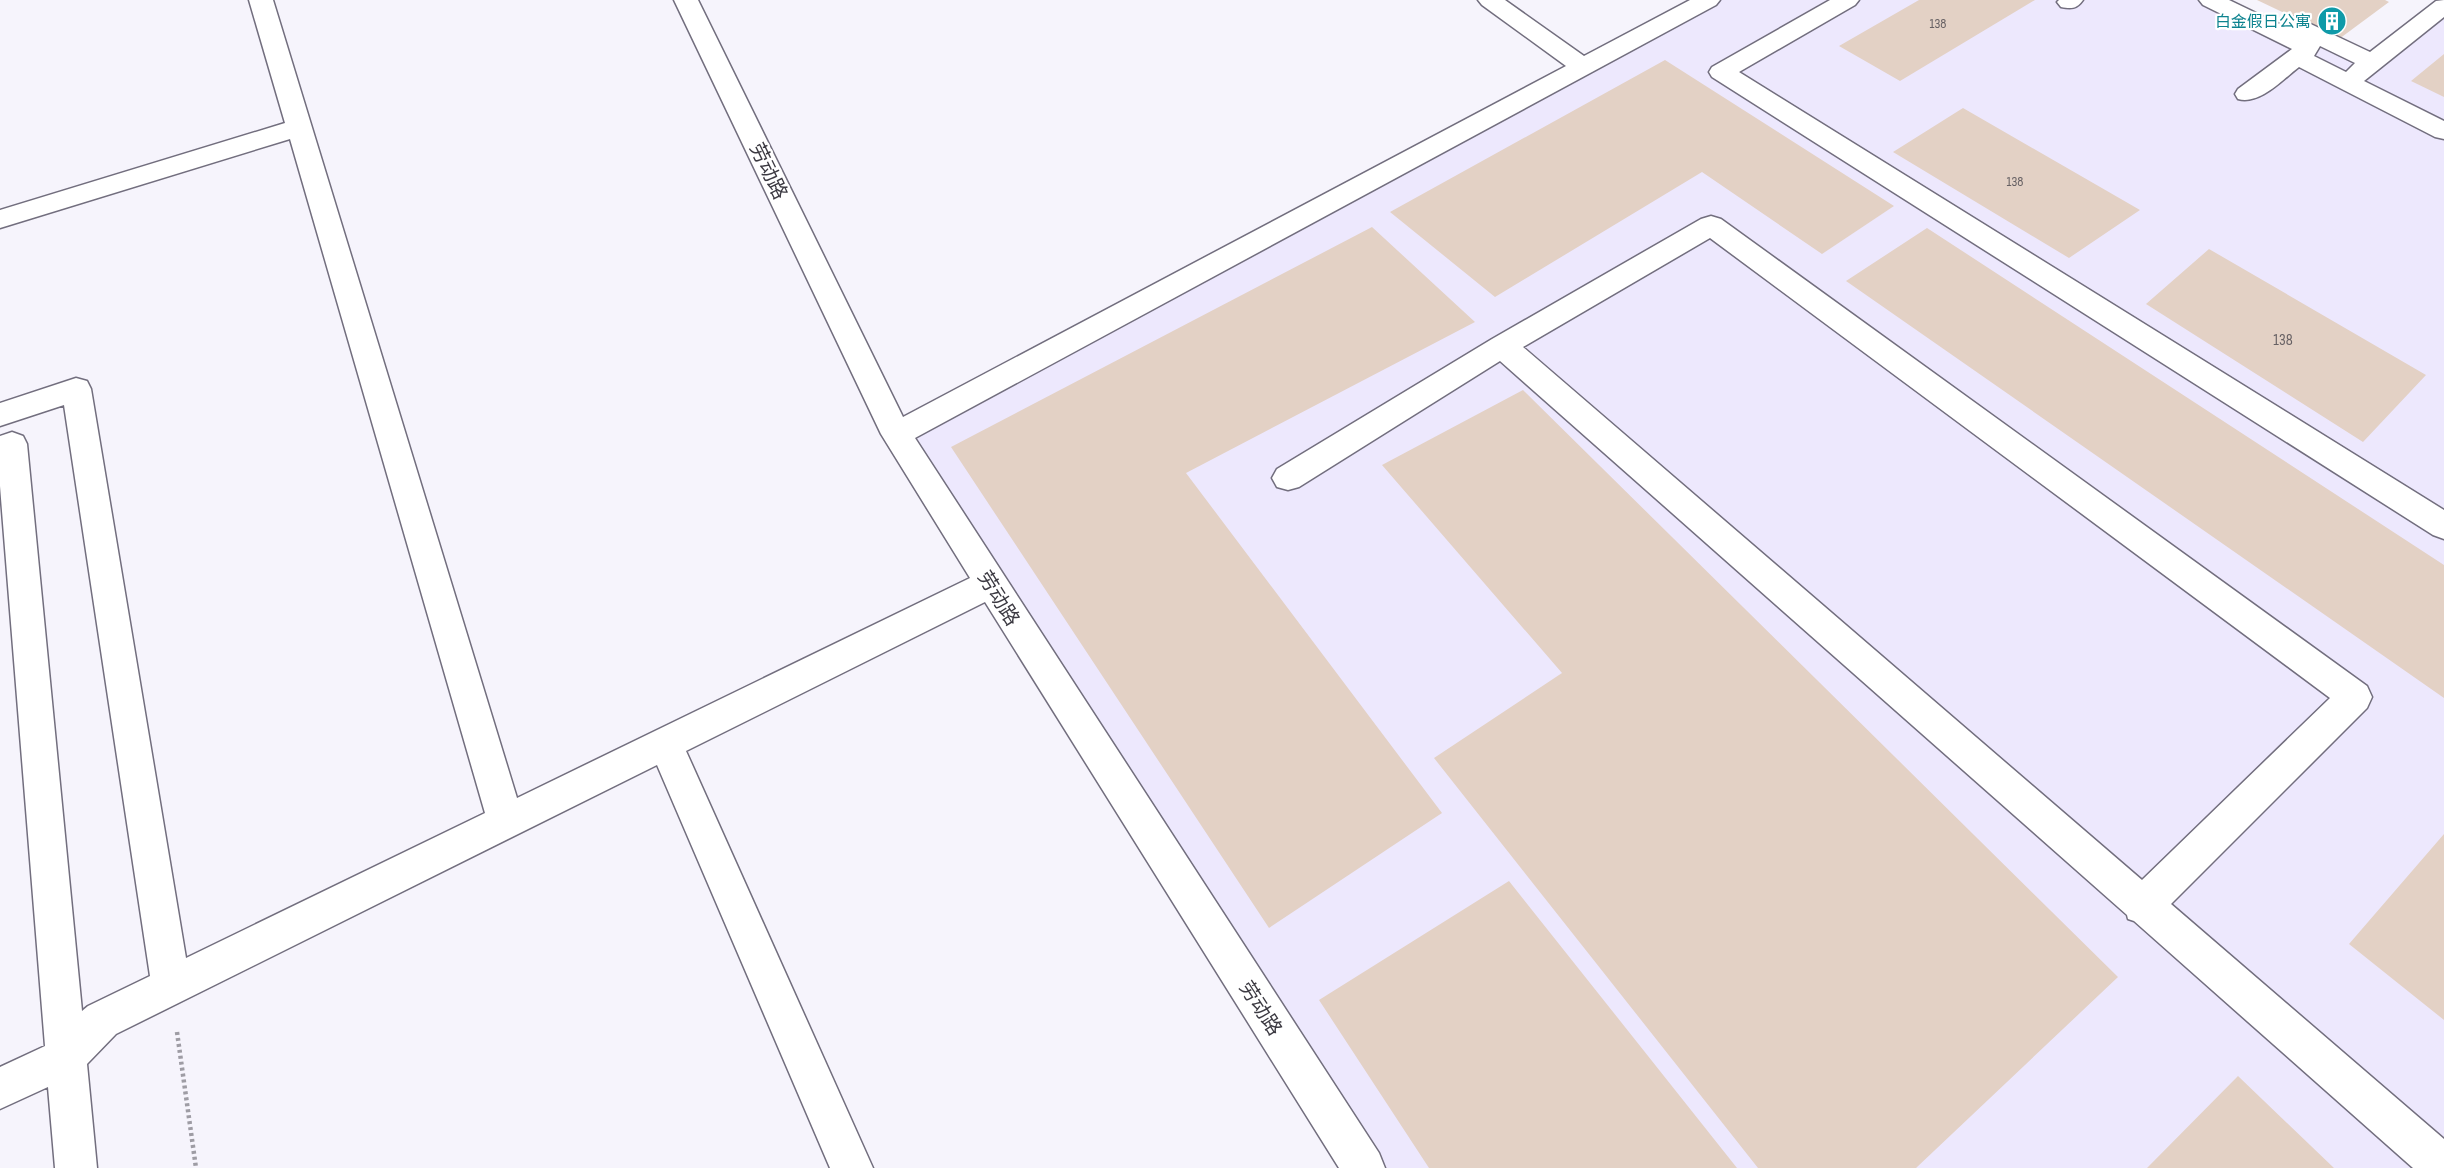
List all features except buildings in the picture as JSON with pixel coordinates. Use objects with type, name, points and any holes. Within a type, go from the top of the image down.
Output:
[{"type":"street","points":[[261,0],[506,821]]},
{"type":"street","name":"劳动路","points":[[686,0],[896,434],[1364,1168]]},
{"type":"street","points":[[1491,0],[1583,67]]},
{"type":"street","points":[[896,434],[1708,0]]},
{"type":"street","points":[[1847,0],[1721,72],[2444,526]]},
{"type":"street","points":[[2211,0],[2309,48],[2247,94]]},
{"type":"street","points":[[2243,0],[2373,62]]},
{"type":"street","points":[[2348,82],[2444,6]]},
{"type":"street","points":[[2298,57],[2444,131]]},
{"type":"street","points":[[0,219],[298,128]]},
{"type":"street","points":[[1288,478],[1502,346],[1712,225],[2355,697],[2142,906]]},
{"type":"street","points":[[1502,346],[2444,1167]]},
{"type":"street","points":[[0,415],[76,389],[171,986]]},
{"type":"street","points":[[0,448],[12,444],[76,1168]]},
{"type":"street","points":[[0,1088],[66,1057],[102,1020],[990,584]]},
{"type":"street","points":[[665,743],[852,1168]]},
{"type":"path","points":[[171,986],[196,1168]]},
{"type":"shaded area","points":[[1708,0],[2225,0],[2364,68],[2444,6],[2444,1168],[1364,1168],[896,434]]},
{"type":"place","name":"白金假日公寓","points":[[2332,21]]}]
